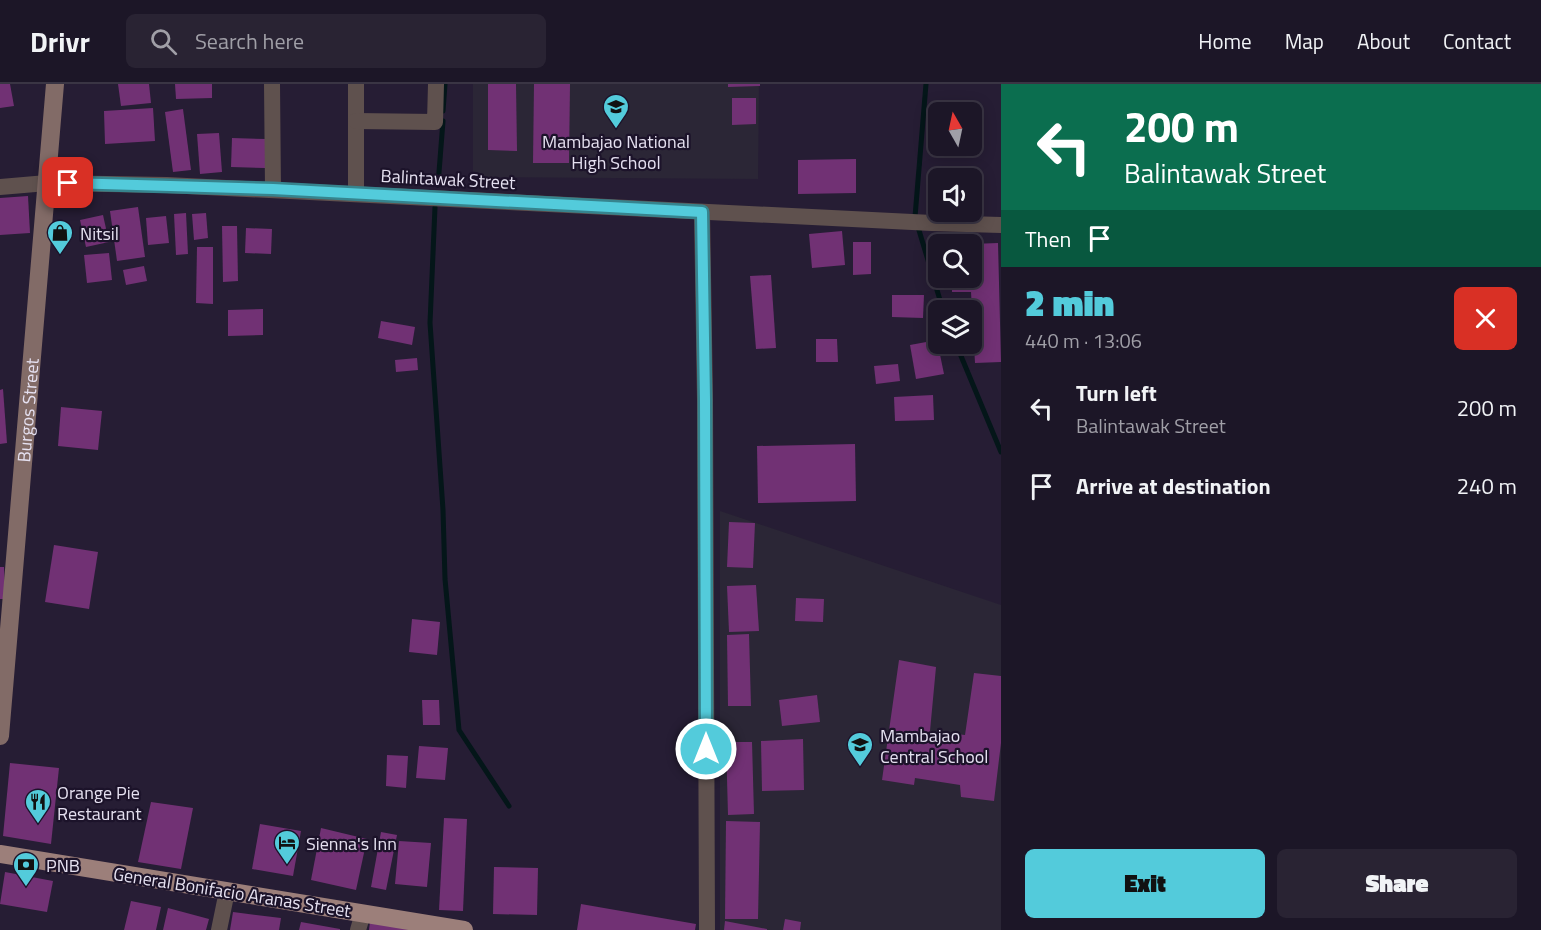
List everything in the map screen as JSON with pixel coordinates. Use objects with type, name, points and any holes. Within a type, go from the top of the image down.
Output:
[{"type":"main road","name":"General Bonifacio Aranas Street","points":[[0,854],[227,891],[360,922],[464,930]]},
{"type":"street","name":"Burgos Street","points":[[0,736],[55,84]]},
{"type":"street","points":[[272,84],[273,189]]},
{"type":"street","points":[[356,84],[356,194]]},
{"type":"street","points":[[356,121],[435,122],[436,84]]},
{"type":"street","name":"Balintawak Street","points":[[0,186],[46,183],[273,189],[1001,225]]},
{"type":"street","points":[[702,212],[706,423],[706,930]]},
{"type":"street","points":[[219,930],[227,891]]},
{"type":"shaded area","name":"Mambajao National High School","points":[[473,84],[759,84],[758,179],[473,177]]},
{"type":"shaded area","name":"Mambajao Central School","points":[[720,511],[1001,605],[1001,930],[720,930]]},
{"type":"building","points":[[0,84],[10,84],[14,106],[0,108]]},
{"type":"building","points":[[118,84],[149,84],[151,103],[121,106]]},
{"type":"building","points":[[175,84],[212,84],[212,98],[176,99]]},
{"type":"building","points":[[488,84],[516,84],[517,151],[488,150]]},
{"type":"building","points":[[534,84],[570,84],[569,163],[533,163]]},
{"type":"building","points":[[728,84],[760,84],[760,86],[728,87]]},
{"type":"building","points":[[732,98],[756,98],[756,124],[732,125]]},
{"type":"building","points":[[153,108],[155,141],[105,144],[104,111]]},
{"type":"building","points":[[183,109],[191,170],[173,172],[165,112]]},
{"type":"building","points":[[219,133],[222,172],[200,174],[197,134]]},
{"type":"building","points":[[232,138],[266,139],[265,168],[231,167]]},
{"type":"building","points":[[856,159],[856,193],[798,194],[798,160]]},
{"type":"building","points":[[28,196],[30,233],[0,235],[0,198]]},
{"type":"building","points":[[138,207],[145,257],[117,261],[110,211]]},
{"type":"building","points":[[186,213],[188,254],[176,255],[174,214]]},
{"type":"building","points":[[206,213],[208,238],[194,240],[192,214]]},
{"type":"building","points":[[103,215],[109,242],[86,247],[80,220]]},
{"type":"building","points":[[166,216],[169,243],[148,245],[146,218]]},
{"type":"building","points":[[222,226],[237,226],[238,281],[223,282]]},
{"type":"building","points":[[246,228],[272,229],[271,254],[245,253]]},
{"type":"building","points":[[842,231],[845,265],[812,268],[809,234]]},
{"type":"building","points":[[853,242],[871,242],[871,274],[853,275]]},
{"type":"building","points":[[998,243],[1001,362],[975,363],[974,354],[982,354],[982,300],[971,300],[971,292],[952,292],[952,288],[982,288],[982,244]]},
{"type":"building","points":[[197,247],[213,247],[213,304],[196,303]]},
{"type":"building","points":[[109,253],[112,280],[87,283],[84,255]]},
{"type":"building","points":[[144,266],[147,281],[126,285],[123,270]]},
{"type":"building","points":[[771,275],[776,348],[756,349],[750,276]]},
{"type":"building","points":[[892,295],[924,295],[923,318],[892,317]]},
{"type":"building","points":[[263,309],[263,335],[228,336],[228,310]]},
{"type":"building","points":[[381,321],[415,327],[412,345],[378,338]]},
{"type":"building","points":[[816,339],[837,339],[838,362],[816,362]]},
{"type":"building","points":[[928,342],[928,354],[940,354],[944,374],[916,379],[910,345]]},
{"type":"building","points":[[417,358],[418,370],[396,372],[395,360]]},
{"type":"building","points":[[898,364],[900,381],[876,384],[874,366]]},
{"type":"building","points":[[3,389],[7,443],[0,444],[0,390]]},
{"type":"building","points":[[933,395],[934,420],[895,421],[894,397]]},
{"type":"building","points":[[61,407],[102,411],[98,450],[58,446]]},
{"type":"building","points":[[855,444],[856,501],[758,503],[757,446]]},
{"type":"building","points":[[729,522],[755,523],[753,568],[727,567]]},
{"type":"building","points":[[54,545],[98,552],[89,609],[45,602]]},
{"type":"building","points":[[0,567],[4,567],[5,599],[0,599]]},
{"type":"building","points":[[756,585],[759,631],[729,632],[727,586]]},
{"type":"building","points":[[796,598],[824,599],[823,622],[795,621]]},
{"type":"building","points":[[412,619],[440,622],[437,655],[409,652]]},
{"type":"building","points":[[749,634],[751,706],[728,706],[727,635]]},
{"type":"building","points":[[899,660],[936,667],[930,731],[965,735],[974,673],[1001,676],[1001,743],[994,801],[961,797],[960,785],[915,778],[914,785],[882,780]]},
{"type":"building","points":[[817,695],[820,722],[782,726],[779,700]]},
{"type":"building","points":[[422,700],[439,700],[440,725],[423,725]]},
{"type":"building","points":[[803,739],[804,790],[762,791],[761,741]]},
{"type":"building","points":[[726,742],[752,742],[754,814],[728,815]]},
{"type":"building","points":[[419,746],[448,748],[445,780],[416,778]]},
{"type":"building","points":[[387,755],[408,756],[406,788],[386,786]]},
{"type":"building","points":[[10,763],[59,768],[51,844],[3,836]]},
{"type":"building","points":[[151,802],[193,808],[181,869],[138,862]]},
{"type":"building","points":[[444,818],[467,819],[463,911],[439,910]]},
{"type":"building","points":[[726,821],[760,822],[758,919],[725,919]]},
{"type":"building","points":[[260,824],[301,831],[293,876],[252,869]]},
{"type":"building","points":[[321,828],[367,839],[356,890],[311,880]]},
{"type":"building","points":[[381,832],[397,835],[386,890],[371,887]]},
{"type":"building","points":[[399,841],[431,843],[427,887],[395,884]]},
{"type":"building","points":[[494,867],[538,868],[537,915],[493,914]]},
{"type":"building","name":"PNB","points":[[5,872],[53,881],[47,912],[0,904]]},
{"type":"building","points":[[131,901],[161,907],[156,930],[124,930]]},
{"type":"building","points":[[581,904],[696,924],[695,930],[577,930]]},
{"type":"building","points":[[168,908],[209,919],[206,930],[163,930]]},
{"type":"building","points":[[233,912],[281,918],[279,930],[230,930]]},
{"type":"building","points":[[785,919],[801,922],[800,930],[783,930]]},
{"type":"building","points":[[725,921],[767,929],[767,930],[724,930]]},
{"type":"building","points":[[301,922],[340,929],[340,930],[299,930]]},
{"type":"building","points":[[370,922],[415,930],[369,930]]},
{"type":"waterway","points":[[443,111],[445,84]]},
{"type":"waterway","points":[[926,84],[915,217],[940,300]]},
{"type":"waterway","points":[[438,185],[443,121]]},
{"type":"waterway","points":[[435,207],[430,323],[443,510],[445,579],[459,730],[509,806]]},
{"type":"waterway","points":[[960,354],[1001,452]]},
{"type":"place","name":"Mambajao National High School","points":[[616,130]]},
{"type":"place","name":"Nitsil","points":[[60,256]]},
{"type":"place","name":"Mambajao Central School","points":[[860,768]]},
{"type":"place","name":"Orange Pie Restaurant","points":[[38,825]]},
{"type":"place","name":"Sienna's Inn","points":[[287,866]]},
{"type":"place","name":"PNB","points":[[26,888]]},
{"type":"route","points":[[68,183],[273,189],[702,212],[706,749]]}]
